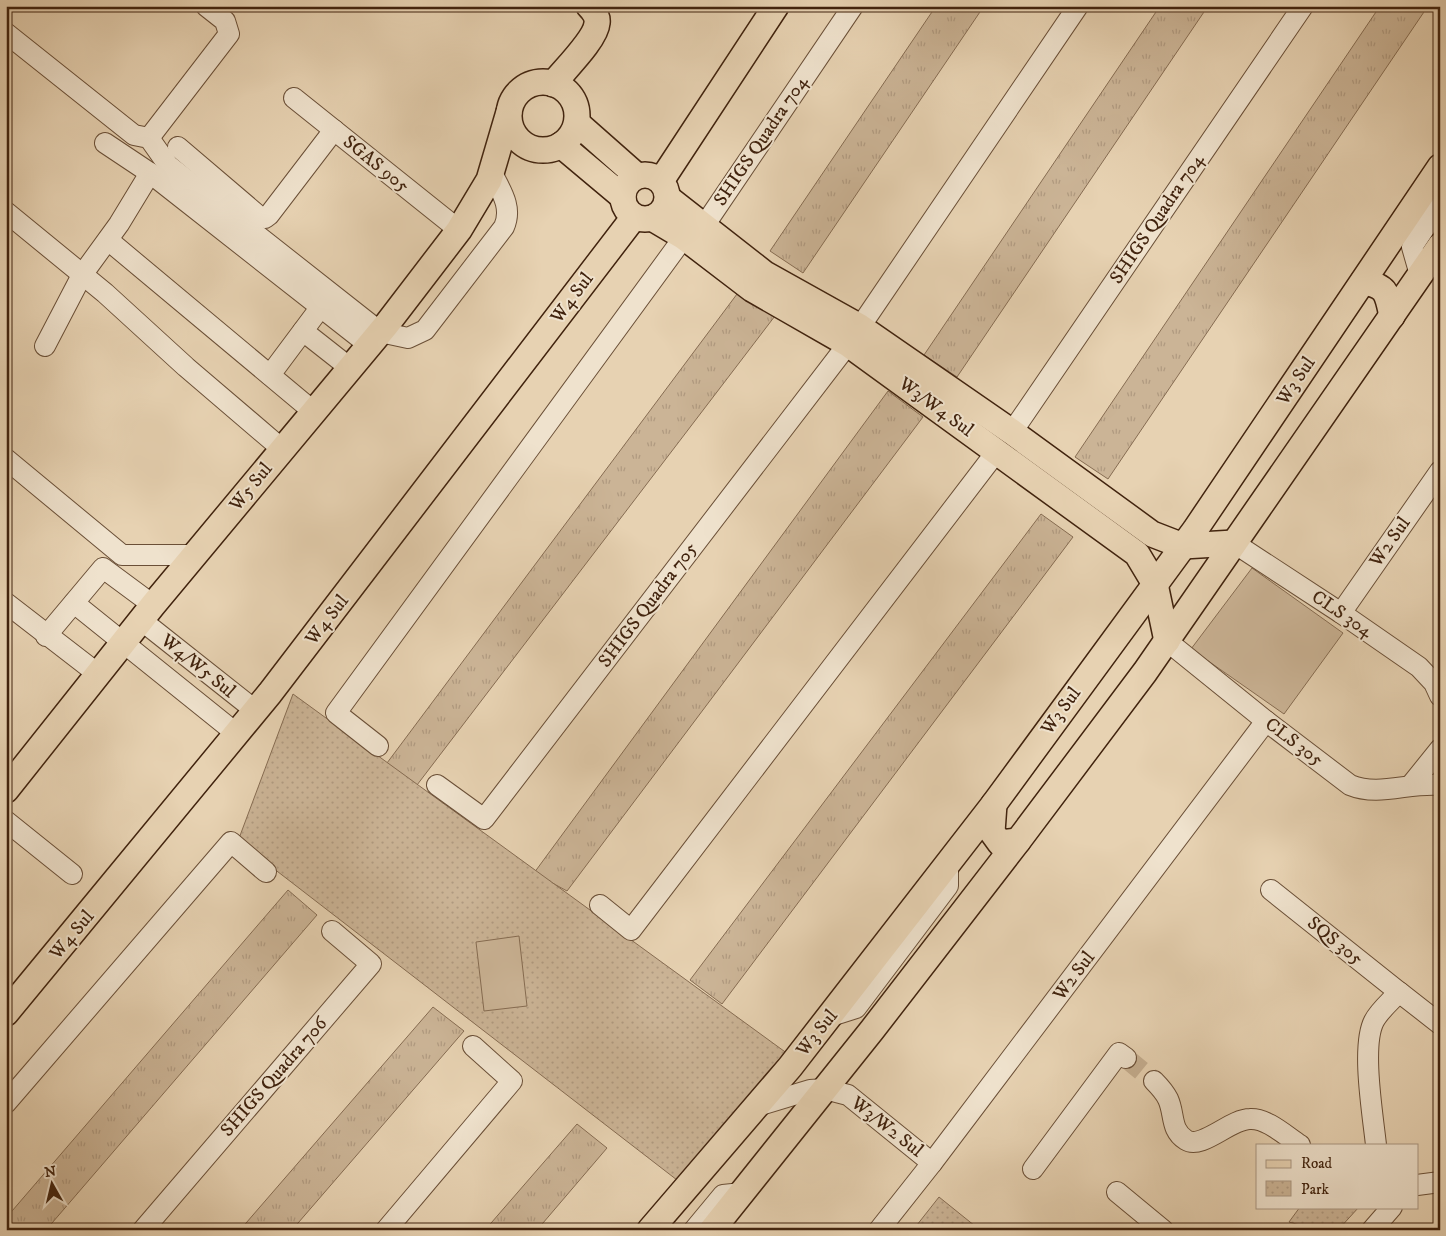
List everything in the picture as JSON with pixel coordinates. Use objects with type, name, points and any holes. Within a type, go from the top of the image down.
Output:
[{"type":"main road","points":[[553,84],[592,36],[597,25],[597,17],[589,6]]},
{"type":"main road","points":[[562,145],[636,211],[663,211],[664,190],[776,6]]},
{"type":"main road","points":[[538,83],[553,84],[570,94],[575,103],[577,123],[574,131],[562,145],[552,149],[533,148],[518,139],[511,127],[509,112],[514,98],[525,88],[538,83]]},
{"type":"main road","name":"W5 Sul","points":[[7,787],[147,612],[375,338],[459,230],[492,178],[509,112]]},
{"type":"main road","points":[[577,123],[637,176]]},
{"type":"main road","name":"W5 Sul","points":[[492,178],[533,148]]},
{"type":"main road","name":"W3 Sul","points":[[650,1230],[831,1016],[994,804],[1183,546],[1440,167]]},
{"type":"main road","points":[[636,211],[627,184],[637,176],[650,175],[664,190]]},
{"type":"main road","name":"W3/W4 Sul","points":[[664,190],[694,232],[759,282],[854,336],[1082,499],[1137,554],[1155,584],[1167,640]]},
{"type":"main road","name":"W3/W4 Sul","points":[[636,211],[694,232]]},
{"type":"main road","name":"W4 Sul","points":[[6,1013],[256,711],[636,211]]},
{"type":"main road","points":[[712,1230],[825,1089],[1018,841],[1167,640],[1440,246]]},
{"type":"main road","points":[[1363,282],[1378,284],[1383,288],[1388,297],[1392,316]]},
{"type":"main road","name":"W3/W4 Sul","points":[[1082,499],[1152,534],[1183,546],[1234,543]]},
{"type":"main road","points":[[994,804],[992,832],[1000,842],[1018,841]]},
{"type":"street","points":[[149,138],[229,34],[224,21],[206,6]]},
{"type":"street","name":"SHIGS Quadra 704","points":[[694,232],[853,6]]},
{"type":"street","points":[[854,336],[1078,6]]},
{"type":"street","name":"SHIGS Quadra 704","points":[[1004,442],[1303,6]]},
{"type":"street","points":[[6,33],[134,135],[149,138],[168,165],[375,338]]},
{"type":"street","name":"SGAS 905","points":[[294,98],[459,230]]},
{"type":"street","points":[[178,147],[260,217],[265,218],[270,216],[334,130]]},
{"type":"street","points":[[105,142],[150,173],[320,308],[375,338],[408,338],[425,330],[504,227],[508,218],[508,206],[492,178]]},
{"type":"street","points":[[39,354],[82,275],[108,240],[150,173]]},
{"type":"street","points":[[1420,275],[1412,247],[1440,204]]},
{"type":"street","points":[[6,212],[82,275],[282,448]]},
{"type":"street","points":[[378,746],[336,714],[694,232]]},
{"type":"street","points":[[108,240],[314,412]]},
{"type":"street","points":[[270,375],[320,308]]},
{"type":"street","points":[[303,331],[350,368]]},
{"type":"street","name":"SHIGS Quadra 705","points":[[437,785],[484,819],[854,336]]},
{"type":"street","points":[[600,905],[631,930],[1004,442]]},
{"type":"street","points":[[6,459],[122,555],[196,555]]},
{"type":"street","name":"W2 Sul","points":[[1341,613],[1440,471]]},
{"type":"street","name":"CLS 304","points":[[1234,543],[1419,667],[1434,683],[1440,696]]},
{"type":"street","name":"W4/W5 Sul","points":[[237,734],[74,603],[103,568],[147,612],[256,711]]},
{"type":"street","points":[[6,603],[46,636],[98,674]]},
{"type":"street","points":[[46,636],[74,603]]},
{"type":"street","name":"CLS 305","points":[[1167,640],[1266,721],[1350,785],[1364,790],[1377,791],[1411,785],[1440,785]]},
{"type":"street","name":"W2 Sul","points":[[879,1230],[932,1163],[1266,721]]},
{"type":"street","points":[[1411,785],[1440,749]]},
{"type":"street","points":[[6,821],[72,874]]},
{"type":"street","points":[[6,1103],[231,842],[266,872]]},
{"type":"street","name":"SQS 305","points":[[1271,890],[1440,1024]]},
{"type":"street","name":"SHIGS Quadra 706","points":[[143,1230],[371,964],[332,931]]},
{"type":"street","points":[[1376,1144],[1368,1042],[1374,1021],[1399,992]]},
{"type":"street","points":[[386,1230],[512,1081],[473,1046]]},
{"type":"street","points":[[1033,1169],[1120,1053],[1126,1058]]},
{"type":"street","points":[[1154,1080],[1168,1100],[1174,1127],[1187,1141],[1202,1140],[1235,1121],[1251,1118],[1266,1123],[1298,1144]]},
{"type":"street","name":"W3/W2 Sul","points":[[753,1108],[800,1092],[825,1089],[848,1095],[932,1163]]},
{"type":"street","points":[[1418,1185],[1440,1182]]},
{"type":"street","points":[[1117,1192],[1163,1230]]},
{"type":"street","points":[[694,1230],[723,1194],[742,1193]]},
{"type":"street","points":[[1372,1230],[1391,1208]]},
{"type":"green space","points":[[936,6],[984,6],[803,273],[770,251]]},
{"type":"green space","points":[[1160,6],[1208,6],[957,377],[924,355]]},
{"type":"green space","points":[[1380,6],[1428,6],[1108,479],[1075,457]]},
{"type":"green space","points":[[743,286],[778,312],[417,785],[387,763]]},
{"type":"green space","points":[[888,391],[923,417],[567,891],[534,873]]},
{"type":"green space","points":[[1041,514],[1073,537],[722,1004],[690,980]]},
{"type":"green space","points":[[1252,568],[1343,633],[1284,714],[1191,649]]},
{"type":"green space","points":[[293,694],[788,1054],[677,1180],[238,841]]},
{"type":"green space","points":[[288,890],[317,915],[46,1230],[6,1230],[6,1218]]},
{"type":"green space","points":[[519,936],[527,1006],[484,1011],[476,942]]},
{"type":"green space","points":[[433,1007],[464,1031],[292,1230],[240,1230]]},
{"type":"green space","points":[[577,1124],[607,1148],[537,1230],[485,1230]]},
{"type":"green space","points":[[939,1197],[980,1230],[913,1230]]},
{"type":"green space","points":[[1299,1208],[1358,1208],[1338,1230],[1318,1230],[1289,1222]]},
{"type":"tunnel","points":[[1126,1058],[1154,1081]]}]
